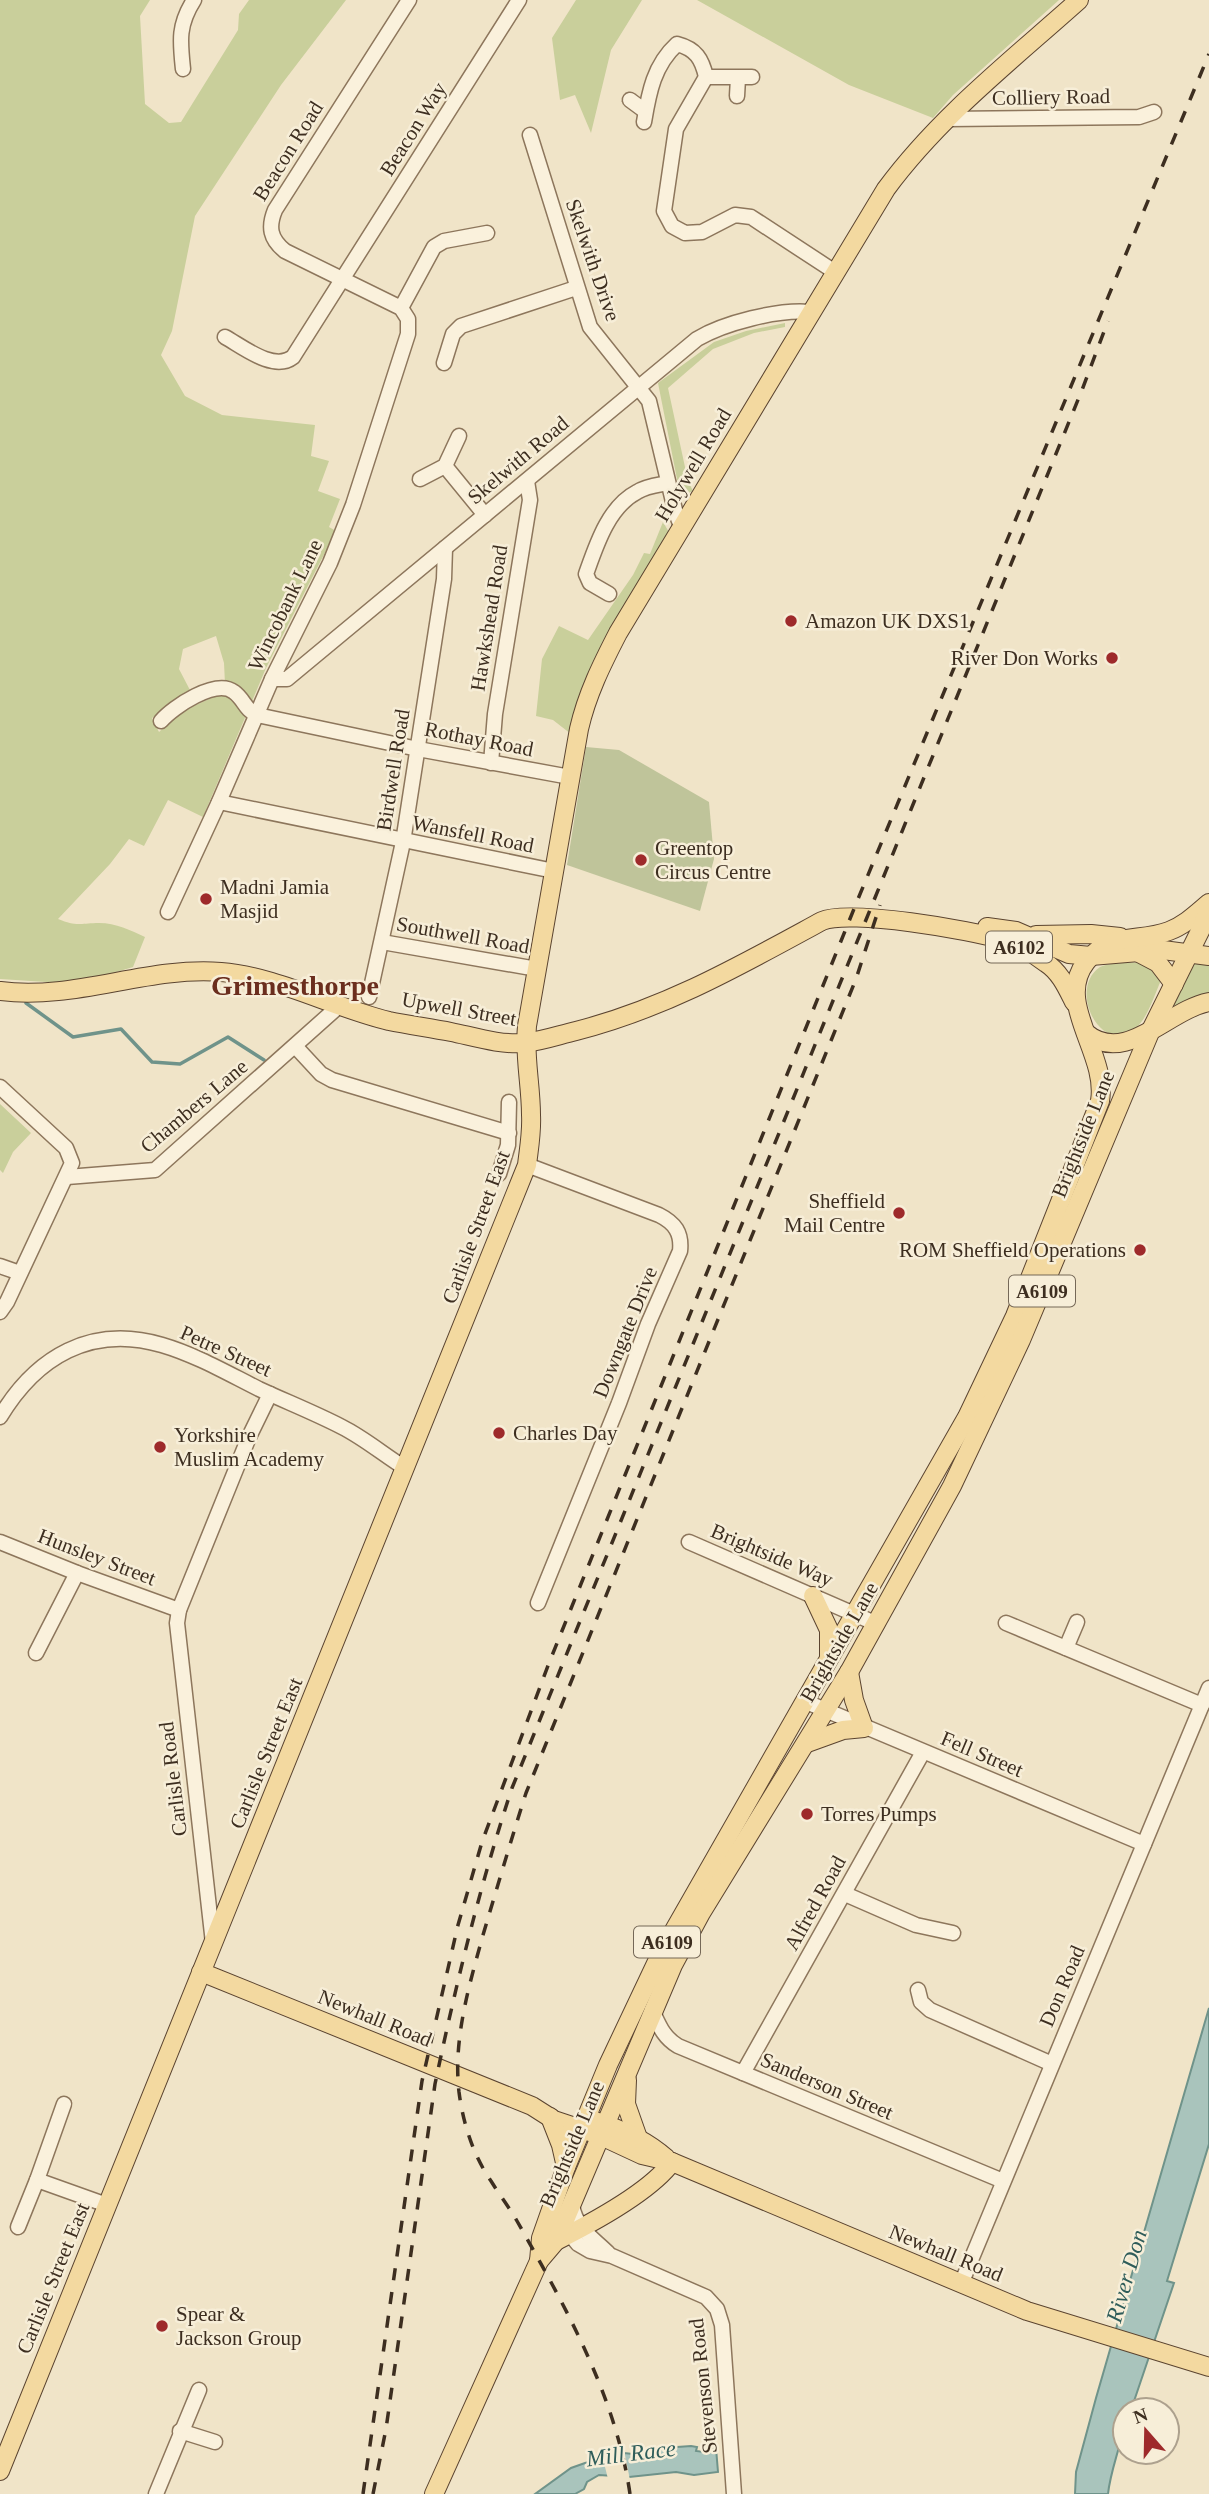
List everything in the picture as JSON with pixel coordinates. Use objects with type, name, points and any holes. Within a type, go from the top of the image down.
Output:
[{"type":"main road","name":"Holywell Road","points":[[525,1043],[585,702],[618,632],[886,189],[916,150],[947,119],[1079,0]]},
{"type":"main road","points":[[1130,945],[1172,930],[1209,905]]},
{"type":"main road","points":[[1151,1030],[1206,919],[1209,905]]},
{"type":"main road","name":"Upwell Street","points":[[0,991],[34,994],[186,972],[218,971],[277,985],[390,1021],[492,1041],[525,1043],[619,1020],[656,1006],[705,984],[830,917],[850,917],[934,926],[992,937],[1021,947],[1054,970],[1064,982],[1077,1009]]},
{"type":"main road","name":"Upwell Street","points":[[934,926],[977,925],[1016,931],[1069,954],[1091,956]]},
{"type":"main road","points":[[1016,931],[1045,936],[1091,934],[1130,945],[1158,963],[1174,984]]},
{"type":"main road","points":[[1209,956],[1108,943],[1091,956],[1077,977],[1077,1009],[1086,1033],[1094,1040],[1121,1044],[1137,1038],[1184,1010],[1209,1002]]},
{"type":"main road","name":"Brightside Lane","points":[[539,2261],[567,2232],[563,2204],[566,2167],[626,2071],[652,2010],[701,1913],[827,1710],[951,1486],[995,1397],[1069,1230],[1151,1030]]},
{"type":"main road","name":"Brightside Lane","points":[[434,2494],[539,2261],[541,2238],[563,2204],[593,2127],[608,2065],[660,1955],[967,1417],[1015,1316],[1097,1110],[1101,1093],[1100,1069],[1086,1033]]},
{"type":"main road","name":"Carlisle Street East","points":[[0,2471],[527,1165],[531,1112],[525,1043]]},
{"type":"main road","points":[[813,1596],[829,1630],[829,1660]]},
{"type":"main road","points":[[807,1743],[843,1730],[864,1728],[854,1700],[849,1672]]},
{"type":"main road","name":"Newhall Road","points":[[201,1972],[532,2106],[550,2117],[638,2138],[652,2145],[671,2162]]},
{"type":"main road","points":[[626,2071],[626,2104],[638,2138]]},
{"type":"main road","name":"Newhall Road","points":[[532,2106],[558,2109],[642,2154],[671,2162],[1027,2311],[1209,2367]]},
{"type":"main road","points":[[550,2117],[566,2167]]},
{"type":"main road","points":[[567,2232],[642,2190],[657,2179],[671,2162]]},
{"type":"street","points":[[183,69],[180,31],[182,21],[194,0]]},
{"type":"street","name":"Beacon Road","points":[[401,308],[306,263],[276,244],[271,234],[271,218],[409,0]]},
{"type":"street","name":"Beacon Way","points":[[225,337],[275,362],[288,361],[293,357],[519,0]]},
{"type":"street","points":[[630,100],[644,117],[658,66],[677,44],[690,47],[702,61],[706,77],[676,129],[664,211],[672,226],[685,233],[702,232],[735,215],[751,217],[835,272]]},
{"type":"street","points":[[706,77],[745,77],[737,96]]},
{"type":"street","name":"Colliery Road","points":[[947,119],[1139,117],[1154,112]]},
{"type":"street","name":"Skelwith Drive","points":[[530,135],[590,327],[649,401],[682,529]]},
{"type":"street","points":[[401,308],[433,247],[487,233]]},
{"type":"street","points":[[444,363],[453,334],[461,326],[576,288]]},
{"type":"street","name":"Wincobank Lane","points":[[167,912],[219,802],[272,679],[330,563],[353,505],[408,334],[408,319],[401,308]]},
{"type":"street","name":"Skelwith Road","points":[[272,679],[287,679],[637,387],[707,333],[772,315],[810,312]]},
{"type":"street","points":[[420,479],[445,466],[459,436]]},
{"type":"street","points":[[445,466],[485,515]]},
{"type":"street","name":"Hawkshead Road","points":[[491,763],[495,714],[530,500],[527,481]]},
{"type":"street","points":[[609,594],[590,583],[586,574],[613,513],[637,491],[668,483]]},
{"type":"street","name":"Birdwell Road","points":[[369,997],[403,842],[444,579],[445,548]]},
{"type":"street","points":[[161,721],[184,701],[220,688],[228,688],[237,694],[249,712],[257,715]]},
{"type":"street","name":"Rothay Road","points":[[257,715],[570,777]]},
{"type":"street","name":"Wansfell Road","points":[[219,802],[554,871]]},
{"type":"street","name":"Southwell Road","points":[[382,942],[537,969]]},
{"type":"street","name":"Chambers Lane","points":[[67,1177],[155,1170],[339,1006]]},
{"type":"street","points":[[295,1046],[321,1074],[332,1080],[509,1133]]},
{"type":"street","points":[[0,1087],[66,1148],[71,1158],[67,1177],[20,1273],[2,1303]]},
{"type":"street","points":[[499,1174],[505,1160],[509,1133],[509,1102]]},
{"type":"street","name":"Downgate Drive","points":[[527,1165],[659,1215],[670,1221],[680,1235],[681,1242],[680,1251],[648,1324],[538,1603]]},
{"type":"street","points":[[0,1266],[20,1273]]},
{"type":"street","name":"Petre Street","points":[[0,1417],[20,1388],[44,1365],[66,1351],[97,1341],[138,1340],[193,1357],[344,1428],[405,1468]]},
{"type":"street","points":[[179,1610],[249,1437],[271,1394]]},
{"type":"street","name":"Hunsley Street","points":[[0,1542],[179,1610]]},
{"type":"street","name":"Brightside Way","points":[[689,1542],[877,1624]]},
{"type":"street","points":[[36,1653],[77,1573]]},
{"type":"street","name":"Carlisle Road","points":[[179,1610],[177,1636],[213,1943]]},
{"type":"street","points":[[1066,1648],[1077,1622]]},
{"type":"street","points":[[1006,1623],[1202,1705]]},
{"type":"street","name":"Don Road","points":[[961,2284],[1209,1688]]},
{"type":"street","name":"Fell Street","points":[[804,1701],[1144,1844]]},
{"type":"street","name":"Alfred Road","points":[[743,2073],[923,1752]]},
{"type":"street","points":[[845,1894],[916,1925],[953,1933]]},
{"type":"street","points":[[918,1990],[921,2003],[930,2010],[1052,2064]]},
{"type":"street","name":"Sanderson Street","points":[[652,2010],[668,2040],[678,2046],[1003,2181]]},
{"type":"street","points":[[18,2227],[64,2104]]},
{"type":"street","points":[[37,2180],[107,2205]]},
{"type":"street","name":"Stevenson Road","points":[[567,2232],[612,2256],[706,2297],[718,2309],[722,2325],[734,2494]]},
{"type":"street","points":[[156,2494],[199,2390]]},
{"type":"street","points":[[180,2431],[215,2442]]},
{"type":"green space","points":[[0,0],[150,0],[140,16],[145,104],[169,123],[181,122],[238,30],[239,14],[249,0],[346,0],[281,85],[195,216],[172,331],[161,355],[185,396],[222,415],[315,425],[311,456],[329,461],[318,491],[340,499],[329,527],[336,531],[266,668],[203,817],[168,800],[144,846],[129,839],[110,864],[58,919],[77,924],[109,924],[145,937],[133,967],[77,984],[0,979]],"holes":[[[216,636],[224,663],[225,684],[216,696],[180,712],[159,732],[152,718],[191,692],[179,669],[183,649]]]},
{"type":"green space","points":[[576,0],[642,0],[611,50],[591,133],[575,95],[560,100],[552,38]]},
{"type":"green space","points":[[697,0],[1059,0],[953,95],[933,118],[849,85]]},
{"type":"green space","points":[[785,323],[785,327],[754,333],[713,349],[668,388],[688,481],[693,491],[684,495],[679,489],[658,383],[714,342],[746,331]]},
{"type":"green space","points":[[663,522],[670,534],[571,734],[553,720],[536,716],[542,659],[559,626],[588,640],[633,575],[644,553],[650,554]]},
{"type":"green space","points":[[586,747],[619,750],[709,802],[714,859],[700,911],[567,865]]},
{"type":"green space","points":[[1148,962],[1161,980],[1148,1012],[1136,1028],[1123,1035],[1111,1034],[1101,1028],[1092,1017],[1088,1004],[1087,990],[1091,977],[1104,965]]},
{"type":"green space","points":[[1192,962],[1209,965],[1209,993],[1169,1008]]},
{"type":"green space","points":[[0,1104],[31,1133],[13,1152],[3,1173],[0,1170]]},
{"type":"water","points":[[1209,2008],[1209,2144],[1167,2281],[1174,2283],[1136,2396],[1111,2396],[1111,2466],[1114,2466],[1108,2494],[1075,2494],[1076,2472]]},
{"type":"water","points":[[697,2447],[696,2451],[704,2452],[716,2448],[718,2472],[694,2475],[676,2472],[629,2477],[599,2475],[575,2494],[535,2494],[571,2468],[585,2463],[624,2453],[662,2449],[666,2451]]},
{"type":"pier","points":[[624,2450],[630,2480],[608,2479],[602,2455]]},
{"type":"waterway","points":[[26,1003],[73,1037],[121,1029],[152,1062],[180,1064],[228,1037],[264,1060]]},
{"type":"railway","points":[[363,2494],[422,2081],[458,1925],[482,1842],[549,1663],[858,899],[1209,54]]},
{"type":"railway","points":[[373,2494],[386,2429],[435,2084],[469,1935],[512,1788],[1108,321]]},
{"type":"railway","points":[[630,2494],[613,2422],[586,2353],[553,2286],[485,2171],[470,2138],[459,2092],[460,2032],[478,1954],[526,1793],[856,979],[880,905]]},
{"type":"place","name":"Amazon UK DXS1","points":[[791,621]]},
{"type":"place","name":"River Don Works","points":[[1112,658]]},
{"type":"place","name":"Greentop Circus Centre","points":[[641,860]]},
{"type":"place","name":"Madni Jamia Masjid","points":[[206,899]]},
{"type":"place","name":"Sheffield Mail Centre","points":[[899,1213]]},
{"type":"place","name":"ROM Sheffield Operations","points":[[1140,1250]]},
{"type":"place","name":"Charles Day","points":[[499,1433]]},
{"type":"place","name":"Yorkshire Muslim Academy","points":[[160,1447]]},
{"type":"place","name":"Torres Pumps","points":[[807,1814]]},
{"type":"place","name":"Spear & Jackson Group","points":[[162,2326]]},
{"type":"district","name":"Grimesthorpe","points":[[295,985]]},
{"type":"water label","name":"River Don","points":[[1126,2276]]},
{"type":"water label","name":"Mill Race","points":[[631,2453]]}]
